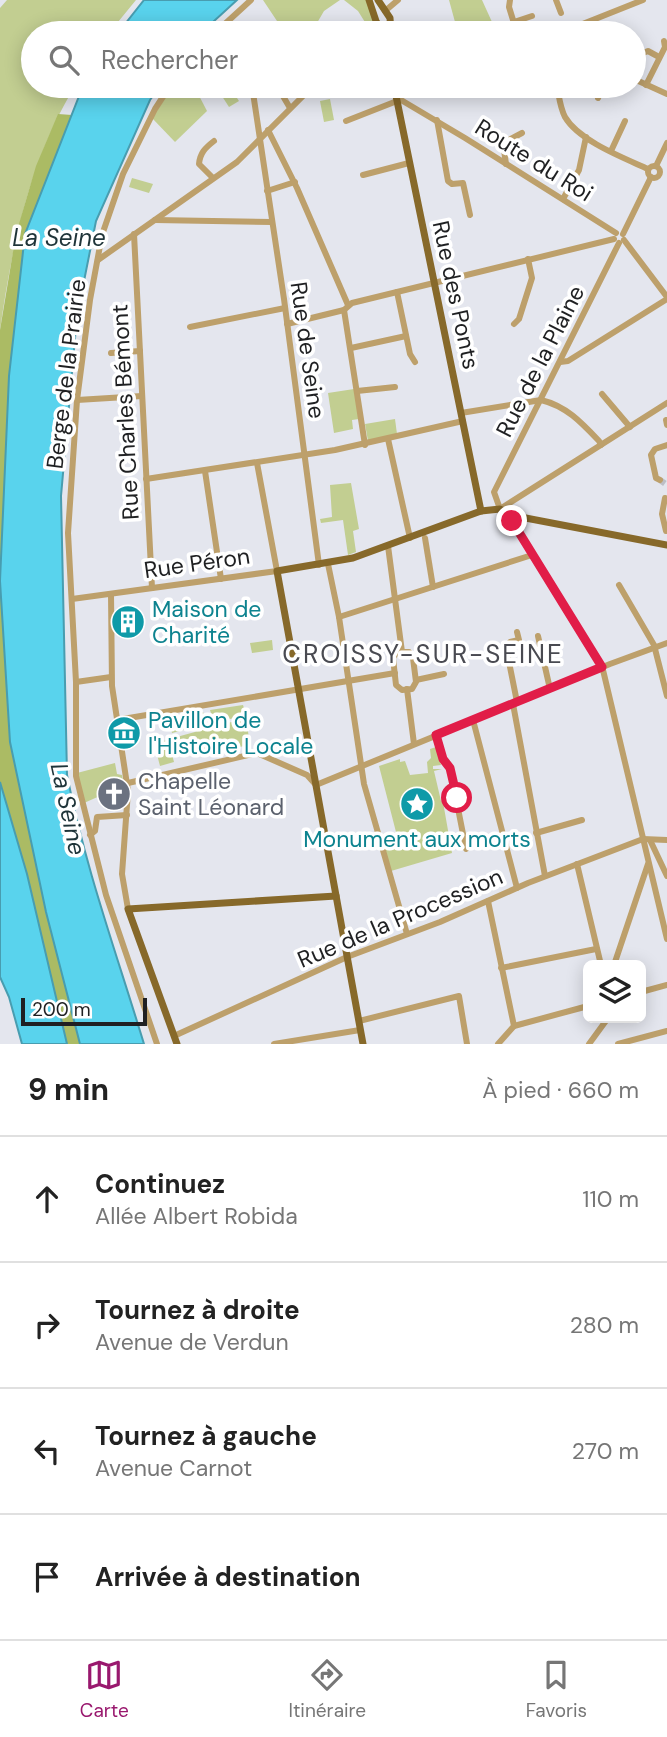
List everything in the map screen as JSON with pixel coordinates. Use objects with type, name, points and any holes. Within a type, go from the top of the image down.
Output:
[{"type":"main road","points":[[369,0],[377,21]]},
{"type":"main road","points":[[378,0],[390,21]]},
{"type":"main road","points":[[380,21],[385,11]]},
{"type":"main road","name":"Rue des Ponts","points":[[397,99],[481,511]]},
{"type":"main road","points":[[500,509],[510,515],[667,545]]},
{"type":"main road","name":"Rue Péron","points":[[277,571],[358,557],[481,511],[500,509]]},
{"type":"main road","points":[[277,571],[363,1044]]},
{"type":"main road","points":[[175,1040],[128,909],[336,896]]},
{"type":"street","points":[[231,21],[251,0]]},
{"type":"street","points":[[385,11],[398,0]]},
{"type":"street","points":[[510,0],[509,7],[514,21]]},
{"type":"street","points":[[556,0],[561,13]]},
{"type":"street","points":[[589,21],[643,0]]},
{"type":"street","points":[[517,21],[532,16]]},
{"type":"street","points":[[664,41],[665,47],[646,85],[667,94]]},
{"type":"street","points":[[646,52],[659,57]]},
{"type":"street","name":"Berge de la Prairie","points":[[157,1044],[106,895],[76,776],[76,682],[68,533],[77,400],[98,260],[112,203],[123,174],[162,98]]},
{"type":"street","name":"Rue de Seine","points":[[254,98],[305,456],[324,565],[339,617],[364,784],[407,934]]},
{"type":"street","points":[[284,98],[290,108]]},
{"type":"street","points":[[98,260],[237,162],[300,98]]},
{"type":"street","points":[[560,98],[566,119],[586,137],[611,151],[659,169],[659,174]]},
{"type":"street","points":[[346,121],[397,99]]},
{"type":"street","name":"Route du Roi","points":[[397,99],[424,112],[563,198],[619,238],[667,298]]},
{"type":"street","points":[[437,120],[448,181],[452,184],[463,183],[470,215]]},
{"type":"street","points":[[611,151],[625,121]]},
{"type":"street","points":[[268,130],[295,182],[346,308],[365,445]]},
{"type":"street","points":[[506,164],[503,143],[522,133]]},
{"type":"street","points":[[563,198],[579,170],[586,137]]},
{"type":"street","points":[[213,178],[199,164],[199,157],[214,141]]},
{"type":"street","points":[[667,143],[648,173],[651,177],[659,174],[667,177]]},
{"type":"street","points":[[363,175],[409,163]]},
{"type":"street","name":"Rue de la Plaine","points":[[500,509],[494,492],[651,177]]},
{"type":"street","points":[[267,191],[295,182]]},
{"type":"street","points":[[155,220],[272,222]]},
{"type":"street","name":"Rue Charles Bémont","points":[[134,234],[152,588]]},
{"type":"street","points":[[287,324],[434,282],[619,238]]},
{"type":"street","points":[[514,324],[519,319],[532,278],[528,259]]},
{"type":"street","points":[[397,292],[410,354],[415,362]]},
{"type":"street","points":[[561,362],[568,361],[667,298]]},
{"type":"street","points":[[190,327],[285,308]]},
{"type":"street","points":[[351,348],[406,336]]},
{"type":"street","points":[[111,353],[140,351]]},
{"type":"street","points":[[357,391],[395,387]]},
{"type":"street","points":[[602,394],[630,427]]},
{"type":"street","points":[[77,400],[142,396]]},
{"type":"street","points":[[146,479],[365,445],[462,417],[541,400],[569,412],[601,445]]},
{"type":"street","points":[[500,509],[664,407]]},
{"type":"street","points":[[388,439],[410,538]]},
{"type":"street","points":[[660,480],[656,478],[651,455],[655,449],[667,446]]},
{"type":"street","points":[[257,463],[277,571]]},
{"type":"street","points":[[205,471],[221,579]]},
{"type":"street","points":[[665,498],[662,514],[666,531]]},
{"type":"street","points":[[510,515],[602,667],[646,839],[650,851],[667,876]]},
{"type":"street","points":[[425,538],[433,587]]},
{"type":"street","points":[[388,546],[402,652]]},
{"type":"street","points":[[339,617],[532,555]]},
{"type":"street","name":"Rue Péron","points":[[72,599],[277,571]]},
{"type":"street","points":[[619,585],[654,647],[667,696]]},
{"type":"street","points":[[111,594],[111,677],[128,783],[122,874],[128,909]]},
{"type":"street","points":[[517,632],[522,650]]},
{"type":"street","points":[[538,635],[550,689]]},
{"type":"street","points":[[519,640],[510,642],[506,647],[545,876]]},
{"type":"street","points":[[128,783],[257,753],[307,775],[316,785],[602,667],[667,643]]},
{"type":"street","points":[[402,652],[412,655],[416,680],[414,687],[407,690],[397,687],[394,673],[393,657],[402,652]]},
{"type":"street","points":[[117,720],[394,673]]},
{"type":"street","points":[[416,680],[445,673]]},
{"type":"street","points":[[76,682],[111,677]]},
{"type":"street","points":[[407,690],[414,744]]},
{"type":"street","points":[[473,720],[517,888]]},
{"type":"street","points":[[436,735],[443,759],[450,768],[466,849]]},
{"type":"street","points":[[90,835],[94,831],[97,817],[127,816]]},
{"type":"street","points":[[536,833],[582,820]]},
{"type":"street","points":[[646,839],[667,840]]},
{"type":"street","name":"Rue de la Procession","points":[[175,1040],[347,957],[545,876],[646,839]]},
{"type":"street","points":[[616,960],[649,864],[650,851]]},
{"type":"street","points":[[577,864],[599,960]]},
{"type":"street","points":[[649,864],[667,939]]},
{"type":"street","points":[[488,901],[514,1026]]},
{"type":"street","points":[[501,968],[596,949]]},
{"type":"street","points":[[646,991],[667,985]]},
{"type":"street","points":[[359,1021],[459,996],[467,1044]]},
{"type":"street","points":[[498,1044],[514,1026],[583,1007]]},
{"type":"street","points":[[589,1044],[604,1023]]},
{"type":"street","points":[[275,1044],[360,1030]]},
{"type":"street","points":[[618,1044],[667,1031]]},
{"type":"green space","points":[[7,0],[136,0],[119,21],[21,21],[21,98],[68,98],[46,143],[25,204],[10,266],[0,330],[0,8]]},
{"type":"green space","points":[[263,0],[340,0],[324,11],[318,21],[277,21]]},
{"type":"green space","points":[[344,0],[366,0],[374,19],[364,21],[358,11]]},
{"type":"green space","points":[[449,0],[482,0],[492,21],[455,21]]},
{"type":"green space","points":[[165,98],[200,98],[207,111],[175,142],[152,118]]},
{"type":"green space","points":[[223,98],[237,98],[239,101],[229,107]]},
{"type":"green space","points":[[330,99],[334,120],[324,122],[320,101]]},
{"type":"green space","points":[[58,114],[72,115],[25,234],[9,376],[0,581],[0,330],[16,234],[36,166]]},
{"type":"green space","points":[[132,178],[153,184],[149,193],[129,187]]},
{"type":"green space","points":[[354,389],[359,419],[352,420],[353,429],[334,433],[328,393]]},
{"type":"green space","points":[[395,419],[397,434],[368,441],[365,424]]},
{"type":"green space","points":[[351,483],[359,529],[353,531],[356,552],[348,555],[343,520],[321,523],[320,519],[332,517],[330,485]]},
{"type":"green space","points":[[0,581],[10,742],[46,912],[80,1044],[67,1044],[27,874],[0,782]]},
{"type":"green space","points":[[272,640],[273,650],[252,653],[250,643]]},
{"type":"green space","points":[[243,705],[246,715],[214,723],[210,710]]},
{"type":"green space","points":[[203,712],[207,724],[172,733],[168,717]]},
{"type":"green space","points":[[246,718],[250,745],[234,748],[233,743],[226,744],[227,749],[202,755],[200,751],[177,756],[173,738]]},
{"type":"green space","points":[[168,740],[174,762],[160,766],[154,743]]},
{"type":"green space","points":[[436,747],[441,765],[433,766],[433,769],[442,769],[434,771],[443,802],[452,853],[391,871],[382,840],[396,832],[379,766],[400,759],[400,762],[405,761],[410,775],[428,773],[430,749]]},
{"type":"green space","points":[[115,763],[117,774],[122,775],[124,786],[113,793],[111,791],[84,803],[77,773]]},
{"type":"water","points":[[144,0],[237,0],[214,21],[127,21]]},
{"type":"water","name":"La Seine","points":[[78,98],[151,98],[96,221],[77,316],[61,496],[67,775],[92,877],[144,1044],[80,1044],[46,912],[10,742],[0,581],[9,376],[25,234]]},
{"type":"water","name":"La Seine","points":[[0,782],[27,874],[67,1044],[22,1044],[9,997],[0,977]]},
{"type":"tunnel","points":[[660,480],[667,485]]},
{"type":"place","name":"Maison de Charité","points":[[128,622]]},
{"type":"place","name":"Pavillon de l'Histoire Locale","points":[[124,733]]},
{"type":"place","name":"Chapelle Saint Léonard","points":[[114,794]]},
{"type":"place","name":"Monument aux morts","points":[[417,804]]},
{"type":"district","name":"CROISSY-SUR-SEINE","points":[[423,654]]},
{"type":"route","points":[[457,798],[450,768],[443,759],[436,735],[602,667],[512,521]]}]
